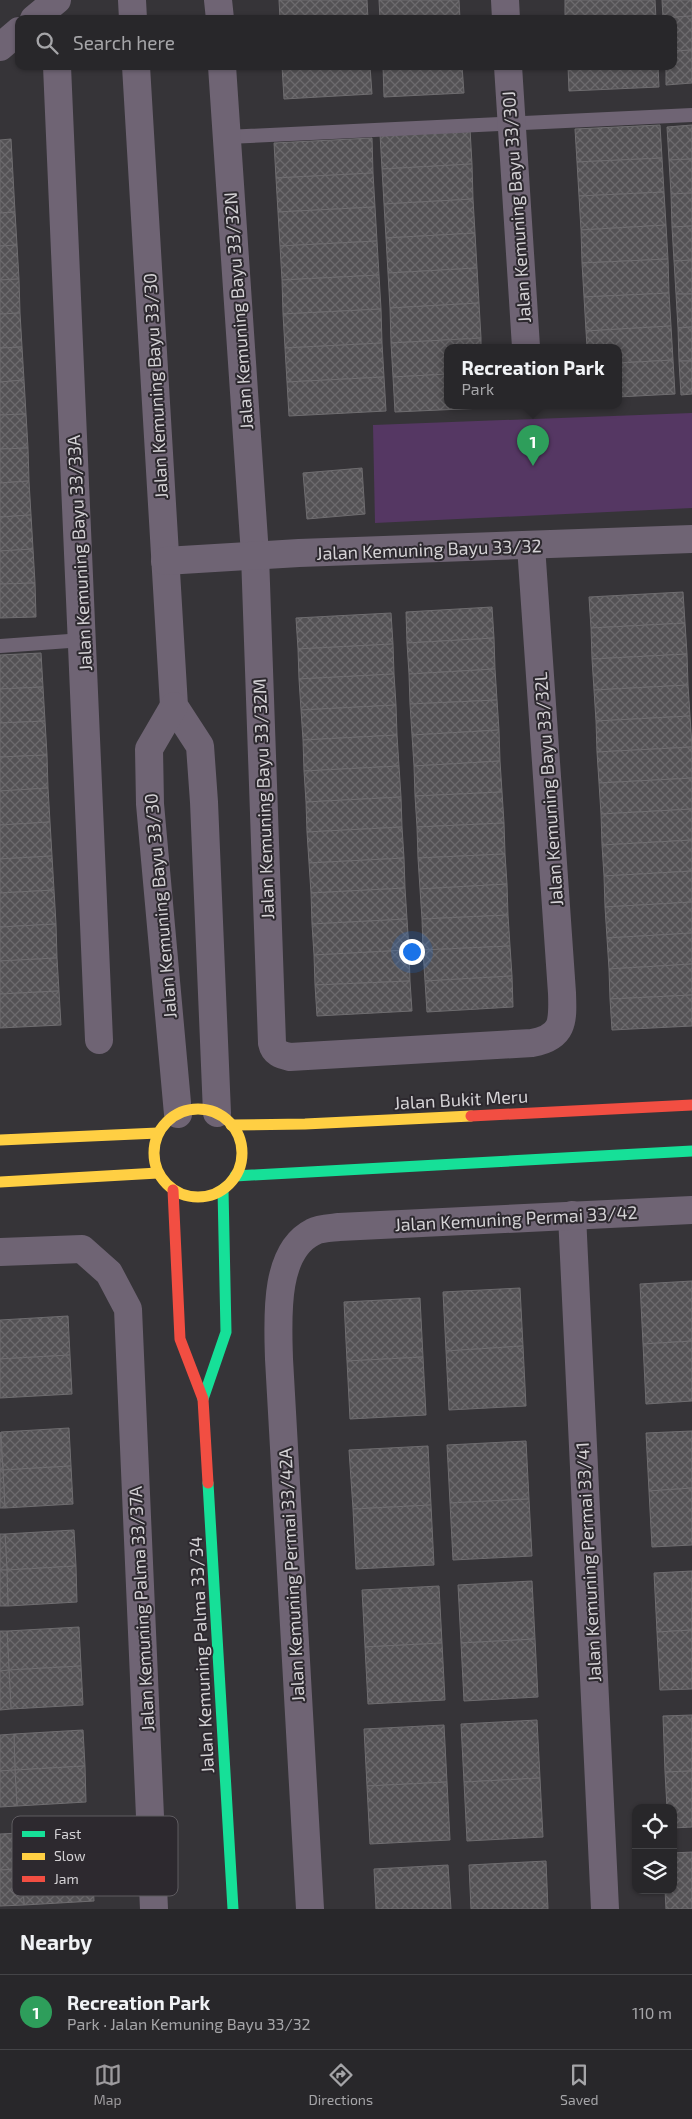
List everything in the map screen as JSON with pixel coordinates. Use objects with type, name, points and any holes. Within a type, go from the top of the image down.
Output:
[{"type":"main road","name":"Jalan Bukit Meru","points":[[224,1119],[305,1124],[692,1105]]},
{"type":"main road","points":[[191,1109],[204,1109],[224,1119],[241,1144],[240,1165],[236,1176],[223,1190],[203,1197],[182,1195],[172,1190],[158,1172],[153,1152],[158,1133],[164,1125],[178,1114],[191,1109]]},
{"type":"main road","points":[[0,1140],[158,1133]]},
{"type":"main road","points":[[236,1176],[692,1151]]},
{"type":"main road","points":[[0,1182],[158,1172]]},
{"type":"main road","name":"Jalan Kemuning Palma 33/34","points":[[172,1190],[180,1339],[203,1399],[233,1909]]},
{"type":"main road","name":"Jalan Kemuning Palma 33/34","points":[[203,1399],[226,1332],[223,1190]]},
{"type":"street","points":[[132,0],[133,15]]},
{"type":"street","points":[[218,0],[220,15]]},
{"type":"street","points":[[505,0],[506,15]]},
{"type":"street","points":[[0,47],[15,34]]},
{"type":"street","name":"Jalan Kemuning Bayu 33/33A","points":[[57,70],[99,1040]]},
{"type":"street","name":"Jalan Kemuning Bayu 33/30","points":[[136,70],[174,706],[200,746],[224,1119]]},
{"type":"street","name":"Jalan Kemuning Bayu 33/32N","points":[[222,70],[254,555]]},
{"type":"street","name":"Jalan Kemuning Bayu 33/30J","points":[[508,70],[510,125],[526,344]]},
{"type":"street","name":"Jalan Kemuning Bayu 33/32","points":[[165,561],[254,555],[692,539]]},
{"type":"street","name":"Jalan Kemuning Bayu 33/32L","points":[[272,1043],[273,1049],[281,1055],[290,1057],[532,1043],[546,1040],[557,1031],[563,1017],[562,993],[531,546]]},
{"type":"street","name":"Jalan Kemuning Bayu 33/32M","points":[[254,555],[272,1043]]},
{"type":"street","name":"Jalan Kemuning Bayu 33/30","points":[[174,706],[149,749],[150,804],[178,1114]]},
{"type":"street","name":"Jalan Kemuning Permai 33/42","points":[[296,1244],[314,1231],[339,1226],[692,1210]]},
{"type":"street","name":"Jalan Kemuning Permai 33/41","points":[[572,1215],[605,1909]]},
{"type":"street","name":"Jalan Kemuning Permai 33/42A","points":[[296,1244],[288,1259],[278,1310],[284,1464],[310,1909]]},
{"type":"street","name":"Jalan Kemuning Palma 33/37A","points":[[0,1252],[82,1249],[109,1273],[128,1309],[150,1816]]},
{"type":"street","name":"Jalan Kemuning Palma 33/37A","points":[[153,1896],[154,1909]]},
{"type":"lane","points":[[226,137],[692,115]]},
{"type":"lane","points":[[0,646],[83,640]]},
{"type":"shaded area","points":[[692,413],[692,508],[375,523],[373,425]]},
{"type":"building","points":[[279,0],[367,0],[368,15],[280,15]]},
{"type":"building","points":[[379,0],[459,0],[460,15],[380,15]]},
{"type":"building","points":[[565,0],[655,0],[656,15],[565,15]]},
{"type":"building","points":[[662,0],[692,0],[692,16],[677,17],[677,15],[663,15]]},
{"type":"building","points":[[692,16],[692,50],[677,51],[677,17]]},
{"type":"building","points":[[692,50],[692,83],[666,85],[666,70],[677,70],[677,51]]},
{"type":"building","points":[[282,70],[370,70],[372,94],[284,99]]},
{"type":"building","points":[[383,70],[462,70],[464,93],[384,97]]},
{"type":"building","points":[[568,70],[658,70],[659,87],[569,91]]},
{"type":"building","points":[[660,125],[662,158],[577,162],[575,129]]},
{"type":"building","points":[[692,125],[692,159],[669,160],[667,127]]},
{"type":"building","points":[[470,129],[472,164],[382,169],[380,134]]},
{"type":"building","points":[[372,138],[373,173],[276,178],[274,143]]},
{"type":"building","points":[[11,139],[15,212],[0,213],[0,140]]},
{"type":"building","points":[[662,158],[664,192],[579,196],[577,162]]},
{"type":"building","points":[[692,159],[692,193],[671,194],[669,160]]},
{"type":"building","points":[[472,164],[473,199],[384,204],[382,169]]},
{"type":"building","points":[[373,173],[375,207],[278,212],[276,178]]},
{"type":"building","points":[[664,192],[666,225],[581,230],[579,196]]},
{"type":"building","points":[[692,193],[692,226],[672,227],[671,194]]},
{"type":"building","points":[[473,199],[475,233],[386,238],[384,204]]},
{"type":"building","points":[[375,207],[377,241],[280,246],[278,212]]},
{"type":"building","points":[[15,212],[17,245],[0,246],[0,213]]},
{"type":"building","points":[[666,225],[668,259],[582,263],[581,230]]},
{"type":"building","points":[[692,226],[692,260],[674,261],[672,227]]},
{"type":"building","points":[[475,233],[477,268],[388,273],[386,238]]},
{"type":"building","points":[[377,241],[379,275],[282,280],[280,246]]},
{"type":"building","points":[[17,245],[19,279],[0,280],[0,246]]},
{"type":"building","points":[[668,259],[669,293],[584,297],[582,263]]},
{"type":"building","points":[[692,260],[692,294],[676,294],[674,261]]},
{"type":"building","points":[[477,268],[479,303],[390,308],[388,273]]},
{"type":"building","points":[[379,275],[381,309],[283,314],[282,280]]},
{"type":"building","points":[[19,279],[20,313],[0,314],[0,280]]},
{"type":"building","points":[[669,293],[671,326],[586,331],[584,297]]},
{"type":"building","points":[[676,294],[692,294],[692,327],[678,328]]},
{"type":"building","points":[[479,303],[481,338],[391,343],[390,308]]},
{"type":"building","points":[[381,309],[382,343],[285,348],[283,314]]},
{"type":"building","points":[[20,313],[22,347],[0,348],[0,314]]},
{"type":"building","points":[[671,326],[673,360],[622,363],[622,344],[587,344],[586,331]]},
{"type":"building","points":[[692,327],[692,361],[679,361],[678,328]]},
{"type":"building","points":[[481,338],[481,344],[444,344],[444,374],[393,377],[391,343]]},
{"type":"building","points":[[382,343],[384,377],[287,382],[285,348]]},
{"type":"building","points":[[22,347],[24,380],[0,382],[0,348]]},
{"type":"building","points":[[673,360],[675,394],[622,397],[622,363]]},
{"type":"building","points":[[679,361],[692,361],[692,394],[681,395]]},
{"type":"building","points":[[444,374],[444,409],[462,409],[395,412],[393,377]]},
{"type":"building","points":[[384,377],[386,411],[289,416],[287,382]]},
{"type":"building","points":[[24,380],[26,414],[0,415],[0,382]]},
{"type":"building","points":[[26,414],[28,448],[0,449],[0,415]]},
{"type":"building","points":[[28,448],[29,481],[0,483],[0,449]]},
{"type":"building","points":[[362,468],[365,514],[307,519],[303,473]]},
{"type":"building","points":[[29,481],[31,515],[0,517],[0,483]]},
{"type":"building","points":[[31,515],[33,549],[0,551],[0,517]]},
{"type":"building","points":[[33,549],[35,583],[0,584],[0,551]]},
{"type":"building","points":[[35,583],[36,617],[0,618],[0,584]]},
{"type":"building","points":[[683,592],[685,623],[591,628],[589,597]]},
{"type":"building","points":[[492,607],[494,638],[407,643],[406,612]]},
{"type":"building","points":[[391,613],[393,644],[298,649],[296,618]]},
{"type":"building","points":[[685,623],[687,654],[592,659],[591,628]]},
{"type":"building","points":[[494,638],[495,669],[409,674],[407,643]]},
{"type":"building","points":[[393,644],[394,674],[299,679],[298,649]]},
{"type":"building","points":[[41,653],[43,687],[0,689],[0,655]]},
{"type":"building","points":[[687,654],[688,685],[594,690],[592,659]]},
{"type":"building","points":[[495,669],[497,700],[410,704],[409,674]]},
{"type":"building","points":[[394,674],[396,705],[301,710],[299,679]]},
{"type":"building","points":[[688,685],[690,716],[596,721],[594,690]]},
{"type":"building","points":[[43,687],[45,721],[0,723],[0,689]]},
{"type":"building","points":[[497,700],[499,730],[412,735],[410,704]]},
{"type":"building","points":[[396,705],[397,735],[303,740],[301,710]]},
{"type":"building","points":[[690,716],[692,747],[597,752],[596,721]]},
{"type":"building","points":[[45,721],[47,755],[0,757],[0,723]]},
{"type":"building","points":[[499,730],[500,761],[414,766],[412,735]]},
{"type":"building","points":[[397,735],[399,766],[304,771],[303,740]]},
{"type":"building","points":[[692,747],[692,778],[599,783],[597,752]]},
{"type":"building","points":[[47,755],[48,788],[0,791],[0,757]]},
{"type":"building","points":[[500,761],[502,792],[415,796],[414,766]]},
{"type":"building","points":[[399,766],[401,797],[306,802],[304,771]]},
{"type":"building","points":[[692,778],[692,809],[601,814],[599,783]]},
{"type":"building","points":[[48,788],[50,822],[0,825],[0,791]]},
{"type":"building","points":[[502,792],[504,823],[417,827],[415,796]]},
{"type":"building","points":[[401,797],[402,827],[307,832],[306,802]]},
{"type":"building","points":[[692,809],[692,840],[602,845],[601,814]]},
{"type":"building","points":[[50,822],[52,856],[0,859],[0,825]]},
{"type":"building","points":[[504,823],[505,854],[418,858],[417,827]]},
{"type":"building","points":[[402,827],[404,858],[309,863],[307,832]]},
{"type":"building","points":[[692,840],[692,871],[604,876],[602,845]]},
{"type":"building","points":[[505,854],[507,884],[420,889],[418,858]]},
{"type":"building","points":[[52,856],[54,890],[0,893],[0,859]]},
{"type":"building","points":[[404,858],[405,888],[311,893],[309,863]]},
{"type":"building","points":[[692,871],[692,902],[605,907],[604,876]]},
{"type":"building","points":[[507,884],[508,915],[422,919],[420,889]]},
{"type":"building","points":[[405,888],[407,919],[312,924],[311,893]]},
{"type":"building","points":[[54,890],[56,924],[0,927],[0,893]]},
{"type":"building","points":[[692,902],[692,933],[607,938],[605,907]]},
{"type":"building","points":[[508,915],[510,946],[423,950],[422,919]]},
{"type":"building","points":[[407,919],[409,950],[314,955],[312,924]]},
{"type":"building","points":[[56,924],[57,958],[0,961],[0,927]]},
{"type":"building","points":[[692,933],[692,964],[609,969],[607,938]]},
{"type":"building","points":[[510,946],[512,976],[425,981],[423,950]]},
{"type":"building","points":[[409,950],[410,981],[315,985],[314,955]]},
{"type":"building","points":[[57,958],[59,991],[0,994],[0,961]]},
{"type":"building","points":[[692,964],[692,995],[610,999],[609,969]]},
{"type":"building","points":[[512,976],[513,1007],[427,1012],[425,981]]},
{"type":"building","points":[[410,981],[412,1011],[317,1016],[315,985]]},
{"type":"building","points":[[59,991],[61,1025],[0,1028],[0,994]]},
{"type":"building","points":[[692,995],[692,1026],[612,1030],[610,999]]},
{"type":"building","points":[[692,1281],[692,1341],[643,1344],[640,1284]]},
{"type":"building","points":[[520,1288],[523,1346],[446,1351],[443,1292]]},
{"type":"building","points":[[420,1298],[423,1357],[347,1361],[344,1302]]},
{"type":"building","points":[[68,1316],[70,1355],[0,1359],[0,1320]]},
{"type":"building","points":[[692,1341],[692,1401],[646,1404],[643,1344]]},
{"type":"building","points":[[523,1346],[526,1406],[449,1410],[446,1351]]},
{"type":"building","points":[[70,1355],[72,1394],[0,1398],[0,1359]]},
{"type":"building","points":[[423,1357],[426,1415],[350,1419],[347,1361]]},
{"type":"building","points":[[69,1428],[71,1466],[3,1470],[1,1432]]},
{"type":"building","points":[[692,1431],[692,1488],[649,1491],[646,1433]]},
{"type":"building","points":[[0,1432],[3,1470],[0,1470]]},
{"type":"building","points":[[526,1441],[529,1499],[450,1503],[447,1445]]},
{"type":"building","points":[[428,1446],[431,1505],[353,1509],[349,1450]]},
{"type":"building","points":[[71,1466],[73,1504],[5,1508],[3,1470]]},
{"type":"building","points":[[0,1470],[3,1470],[5,1508],[0,1508]]},
{"type":"building","points":[[692,1488],[692,1545],[652,1547],[649,1491]]},
{"type":"building","points":[[529,1499],[532,1556],[453,1560],[450,1503]]},
{"type":"building","points":[[431,1505],[434,1565],[356,1569],[353,1509]]},
{"type":"building","points":[[74,1530],[76,1566],[7,1570],[5,1534]]},
{"type":"building","points":[[0,1534],[5,1534],[7,1570],[0,1570]]},
{"type":"building","points":[[76,1566],[77,1602],[8,1606],[7,1570]]},
{"type":"building","points":[[0,1570],[7,1570],[8,1606],[0,1606]]},
{"type":"building","points":[[692,1571],[692,1630],[657,1632],[654,1573]]},
{"type":"building","points":[[532,1581],[535,1639],[461,1643],[458,1585]]},
{"type":"building","points":[[439,1586],[442,1643],[365,1647],[362,1590]]},
{"type":"building","points":[[79,1627],[81,1666],[9,1670],[7,1631]]},
{"type":"building","points":[[692,1630],[692,1689],[660,1690],[657,1632]]},
{"type":"building","points":[[0,1631],[7,1631],[9,1670],[0,1671]]},
{"type":"building","points":[[535,1639],[538,1697],[464,1701],[461,1643]]},
{"type":"building","points":[[442,1643],[445,1700],[368,1704],[365,1647]]},
{"type":"building","points":[[81,1666],[83,1705],[11,1709],[9,1670]]},
{"type":"building","points":[[9,1670],[11,1709],[0,1710],[0,1671]]},
{"type":"building","points":[[692,1715],[692,1771],[665,1772],[663,1716]]},
{"type":"building","points":[[537,1720],[540,1778],[464,1782],[461,1724]]},
{"type":"building","points":[[444,1725],[447,1782],[367,1786],[364,1729]]},
{"type":"building","points":[[83,1730],[85,1766],[15,1770],[14,1734]]},
{"type":"building","points":[[14,1734],[15,1770],[0,1771],[0,1735]]},
{"type":"building","points":[[85,1766],[86,1802],[17,1806],[15,1770]]},
{"type":"building","points":[[15,1770],[17,1806],[0,1807],[0,1771]]},
{"type":"building","points":[[692,1771],[692,1827],[677,1828],[677,1804],[667,1804],[665,1772]]},
{"type":"building","points":[[540,1778],[543,1837],[467,1841],[464,1782]]},
{"type":"building","points":[[447,1782],[450,1840],[370,1844],[367,1786]]},
{"type":"building","points":[[12,1833],[12,1869],[0,1870],[0,1834]]},
{"type":"building","points":[[692,1852],[692,1909],[666,1909],[665,1894],[677,1894],[677,1853]]},
{"type":"building","points":[[546,1861],[548,1909],[471,1909],[469,1865]]},
{"type":"building","points":[[448,1865],[451,1909],[376,1909],[374,1869]]},
{"type":"building","points":[[12,1869],[12,1896],[24,1896],[24,1905],[0,1906],[0,1870]]},
{"type":"building","points":[[24,1896],[94,1896],[94,1901],[24,1905]]},
{"type":"traffic: fast","points":[[235,1176],[692,1151]]},
{"type":"traffic: fast","points":[[203,1399],[226,1332],[223,1189]]},
{"type":"traffic: fast","points":[[208,1483],[233,1909]]},
{"type":"traffic: slow","points":[[198,1109],[215,1112],[229,1122],[239,1136],[242,1153],[239,1170],[229,1184],[215,1194],[198,1197],[181,1194],[167,1184],[157,1170],[154,1153],[157,1136],[167,1122],[181,1112],[198,1109]]},
{"type":"traffic: slow","points":[[231,1125],[305,1124],[471,1116]]},
{"type":"traffic: slow","points":[[0,1140],[158,1133]]},
{"type":"traffic: slow","points":[[0,1182],[158,1173]]},
{"type":"traffic: jam","points":[[471,1116],[692,1105]]},
{"type":"traffic: jam","points":[[173,1190],[180,1339],[203,1399],[208,1483]]},
{"type":"place","name":"Recreation Park","points":[[533,466]]}]
